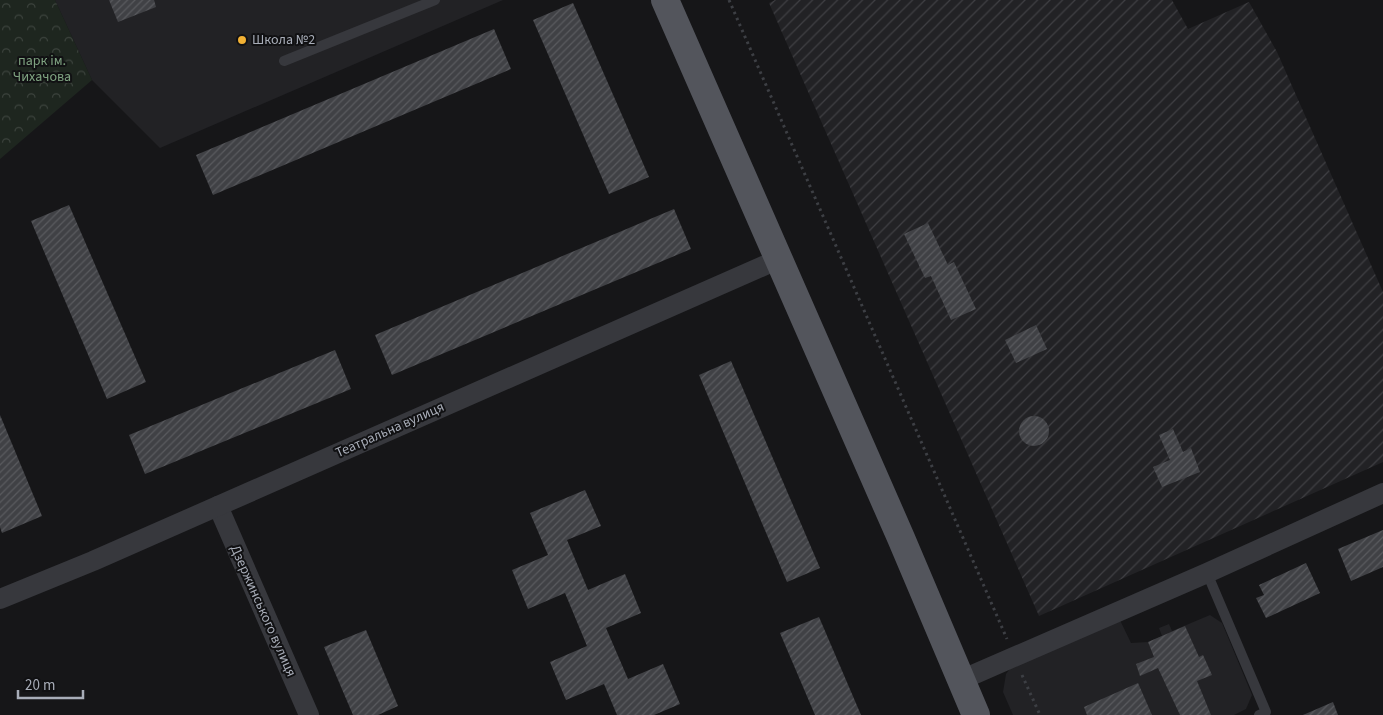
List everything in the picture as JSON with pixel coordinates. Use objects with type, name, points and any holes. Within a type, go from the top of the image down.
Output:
[{"type":"main road","points":[[665,0],[901,538],[976,715]]},
{"type":"street","name":"Театральна вулиця","points":[[0,598],[94,561],[779,259]]},
{"type":"street","points":[[961,680],[1207,573],[1383,493]]},
{"type":"street","name":"Дзержинського вулиця","points":[[218,506],[309,715]]},
{"type":"lane","points":[[284,61],[435,0]]},
{"type":"lane","points":[[1207,573],[1264,714]]},
{"type":"path","points":[[729,0],[1011,648]]},
{"type":"path","points":[[1019,666],[1040,715]]},
{"type":"shaded area","name":"Школа №2","points":[[55,0],[503,0],[160,148],[92,80]]},
{"type":"shaded area","points":[[775,0],[1172,0],[1188,29],[1249,2],[1277,52],[1383,292],[1383,462],[1039,616],[769,3]]},
{"type":"shaded area","points":[[1210,615],[1222,623],[1252,695],[1246,709],[1234,715],[1013,715],[1003,692],[1006,674],[1014,663],[1118,616],[1131,643],[1148,642],[1162,636],[1159,628],[1169,624],[1172,631]]},
{"type":"green space","name":"парк ім. Чихачова","points":[[0,0],[55,0],[92,80],[0,159]]},
{"type":"building","points":[[109,0],[154,0],[156,7],[118,22]]},
{"type":"building","points":[[573,3],[649,177],[609,194],[533,20]]},
{"type":"building","points":[[494,29],[511,69],[213,195],[196,155]]},
{"type":"building","points":[[69,205],[146,382],[107,399],[31,221]]},
{"type":"building","points":[[674,209],[691,249],[392,375],[375,335]]},
{"type":"building","points":[[928,223],[948,265],[954,262],[976,309],[951,320],[931,276],[925,278],[904,234]]},
{"type":"building","points":[[1036,325],[1047,349],[1016,363],[1005,340]]},
{"type":"building","points":[[335,350],[351,389],[145,474],[129,435]]},
{"type":"building","points":[[731,361],[820,568],[787,582],[699,375]]},
{"type":"building","points":[[0,415],[42,516],[2,533],[0,527]]},
{"type":"building","points":[[1034,416],[1044,421],[1049,431],[1044,441],[1034,446],[1024,441],[1019,431],[1024,421]]},
{"type":"building","points":[[1173,429],[1183,452],[1191,448],[1200,472],[1162,487],[1153,467],[1170,460],[1159,435]]},
{"type":"building","points":[[585,490],[601,526],[567,540],[588,590],[625,574],[641,613],[606,628],[628,679],[663,664],[680,704],[654,715],[617,715],[604,684],[566,700],[550,662],[587,646],[565,593],[528,609],[512,570],[548,555],[530,513]]},
{"type":"building","points":[[1383,530],[1383,567],[1351,581],[1338,549]]},
{"type":"building","points":[[1306,563],[1320,593],[1266,618],[1256,598],[1264,595],[1259,585]]},
{"type":"building","points":[[819,617],[861,715],[815,715],[780,633]]},
{"type":"building","points":[[1185,626],[1199,657],[1203,655],[1212,675],[1197,681],[1211,715],[1180,715],[1158,668],[1140,676],[1136,664],[1154,657],[1148,642]]},
{"type":"building","points":[[366,630],[398,706],[378,715],[353,715],[324,647]]},
{"type":"building","points":[[1138,683],[1152,715],[1087,715],[1084,707]]},
{"type":"building","points":[[1333,702],[1338,715],[1303,715]]},
{"type":"place","name":"Школа №2","points":[[242,40]]}]
